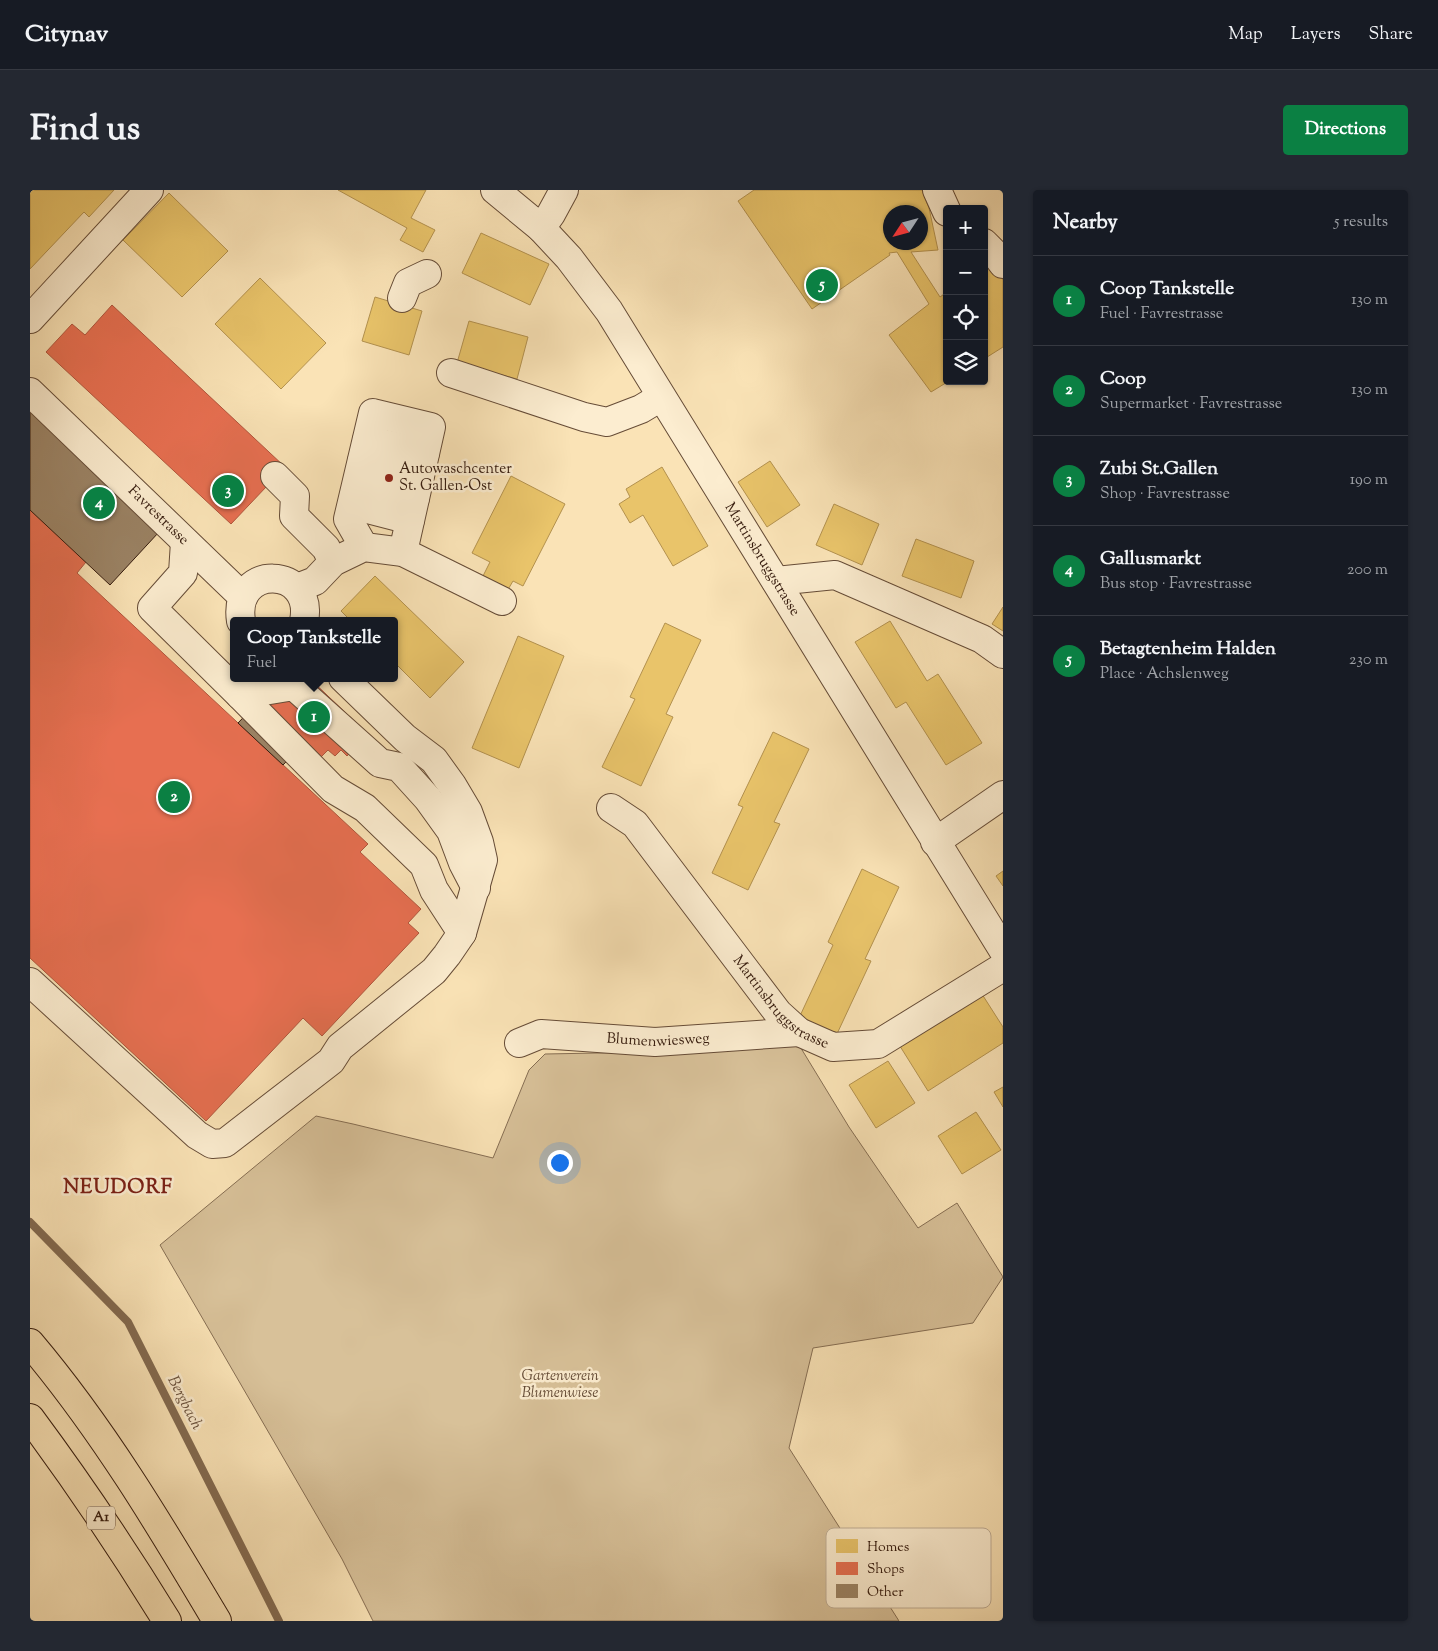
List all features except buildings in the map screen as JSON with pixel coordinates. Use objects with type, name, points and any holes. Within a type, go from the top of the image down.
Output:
[{"type":"highway","points":[[31,1343],[108,1446],[172,1545],[216,1621]]},
{"type":"highway","name":"A1","points":[[30,1418],[86,1496],[167,1621]]},
{"type":"street","points":[[30,319],[149,190]]},
{"type":"street","name":"Martinsbruggstrasse","points":[[495,190],[541,228],[569,258],[609,311],[1003,950]]},
{"type":"street","points":[[541,228],[564,190]]},
{"type":"street","points":[[937,190],[944,205]]},
{"type":"street","points":[[988,247],[1003,264]]},
{"type":"street","points":[[402,298],[408,282],[427,274]]},
{"type":"street","points":[[451,373],[584,417],[607,422],[641,409],[661,397]]},
{"type":"street","name":"Favrestrasse","points":[[30,392],[185,542],[242,609],[250,587],[259,580],[270,578],[287,581],[297,588]]},
{"type":"street","points":[[364,547],[348,519],[373,413],[431,427],[403,552]]},
{"type":"street","points":[[359,473],[417,486]]},
{"type":"street","points":[[359,473],[417,486]]},
{"type":"street","points":[[275,476],[295,496],[283,518],[326,548],[333,562]]},
{"type":"street","points":[[185,542],[183,573],[152,608],[332,789],[365,808],[424,865],[434,890],[462,933]]},
{"type":"street","points":[[305,617],[304,600],[297,588],[315,581],[333,562],[364,547],[403,552],[502,601]]},
{"type":"street","points":[[776,581],[835,575],[982,639],[1003,654]]},
{"type":"street","points":[[346,682],[404,753],[428,799],[451,831],[463,863],[476,888]]},
{"type":"street","points":[[30,982],[197,1135],[212,1144],[225,1144],[331,1061],[340,1047],[434,971],[447,955],[462,933],[483,860],[479,842],[468,812],[434,760],[404,753],[380,764],[294,686],[240,695]]},
{"type":"street","points":[[935,842],[1003,795]]},
{"type":"street","name":"Martinsbruggstrasse","points":[[610,808],[635,824],[778,1013],[799,1032],[833,1047],[878,1044],[1003,967]]},
{"type":"street","name":"Blumenwiesweg","points":[[519,1042],[541,1034],[655,1042],[799,1032]]},
{"type":"green space","name":"Gartenverein Blumenwiese","points":[[796,1040],[849,1127],[918,1228],[957,1203],[1003,1277],[973,1323],[813,1348],[789,1448],[840,1528],[826,1528],[826,1608],[891,1608],[899,1621],[373,1621],[342,1559],[160,1245],[316,1116],[493,1158],[529,1070],[545,1054],[650,1052]]},
{"type":"waterway","name":"Bergbach","points":[[30,1222],[128,1322],[279,1621]]},
{"type":"place","name":"Betagtenheim Halden","points":[[822,285]]},
{"type":"place","name":"Autowaschcenter St. Gallen-Ost","points":[[389,478]]},
{"type":"place","name":"Zubi St.Gallen","points":[[228,491]]},
{"type":"place","name":"Gallusmarkt","points":[[99,503]]},
{"type":"place","name":"Coop Tankstelle","points":[[314,717]]},
{"type":"place","name":"Coop","points":[[174,797]]},
{"type":"district","name":"NEUDORF","points":[[118,1188]]}]
